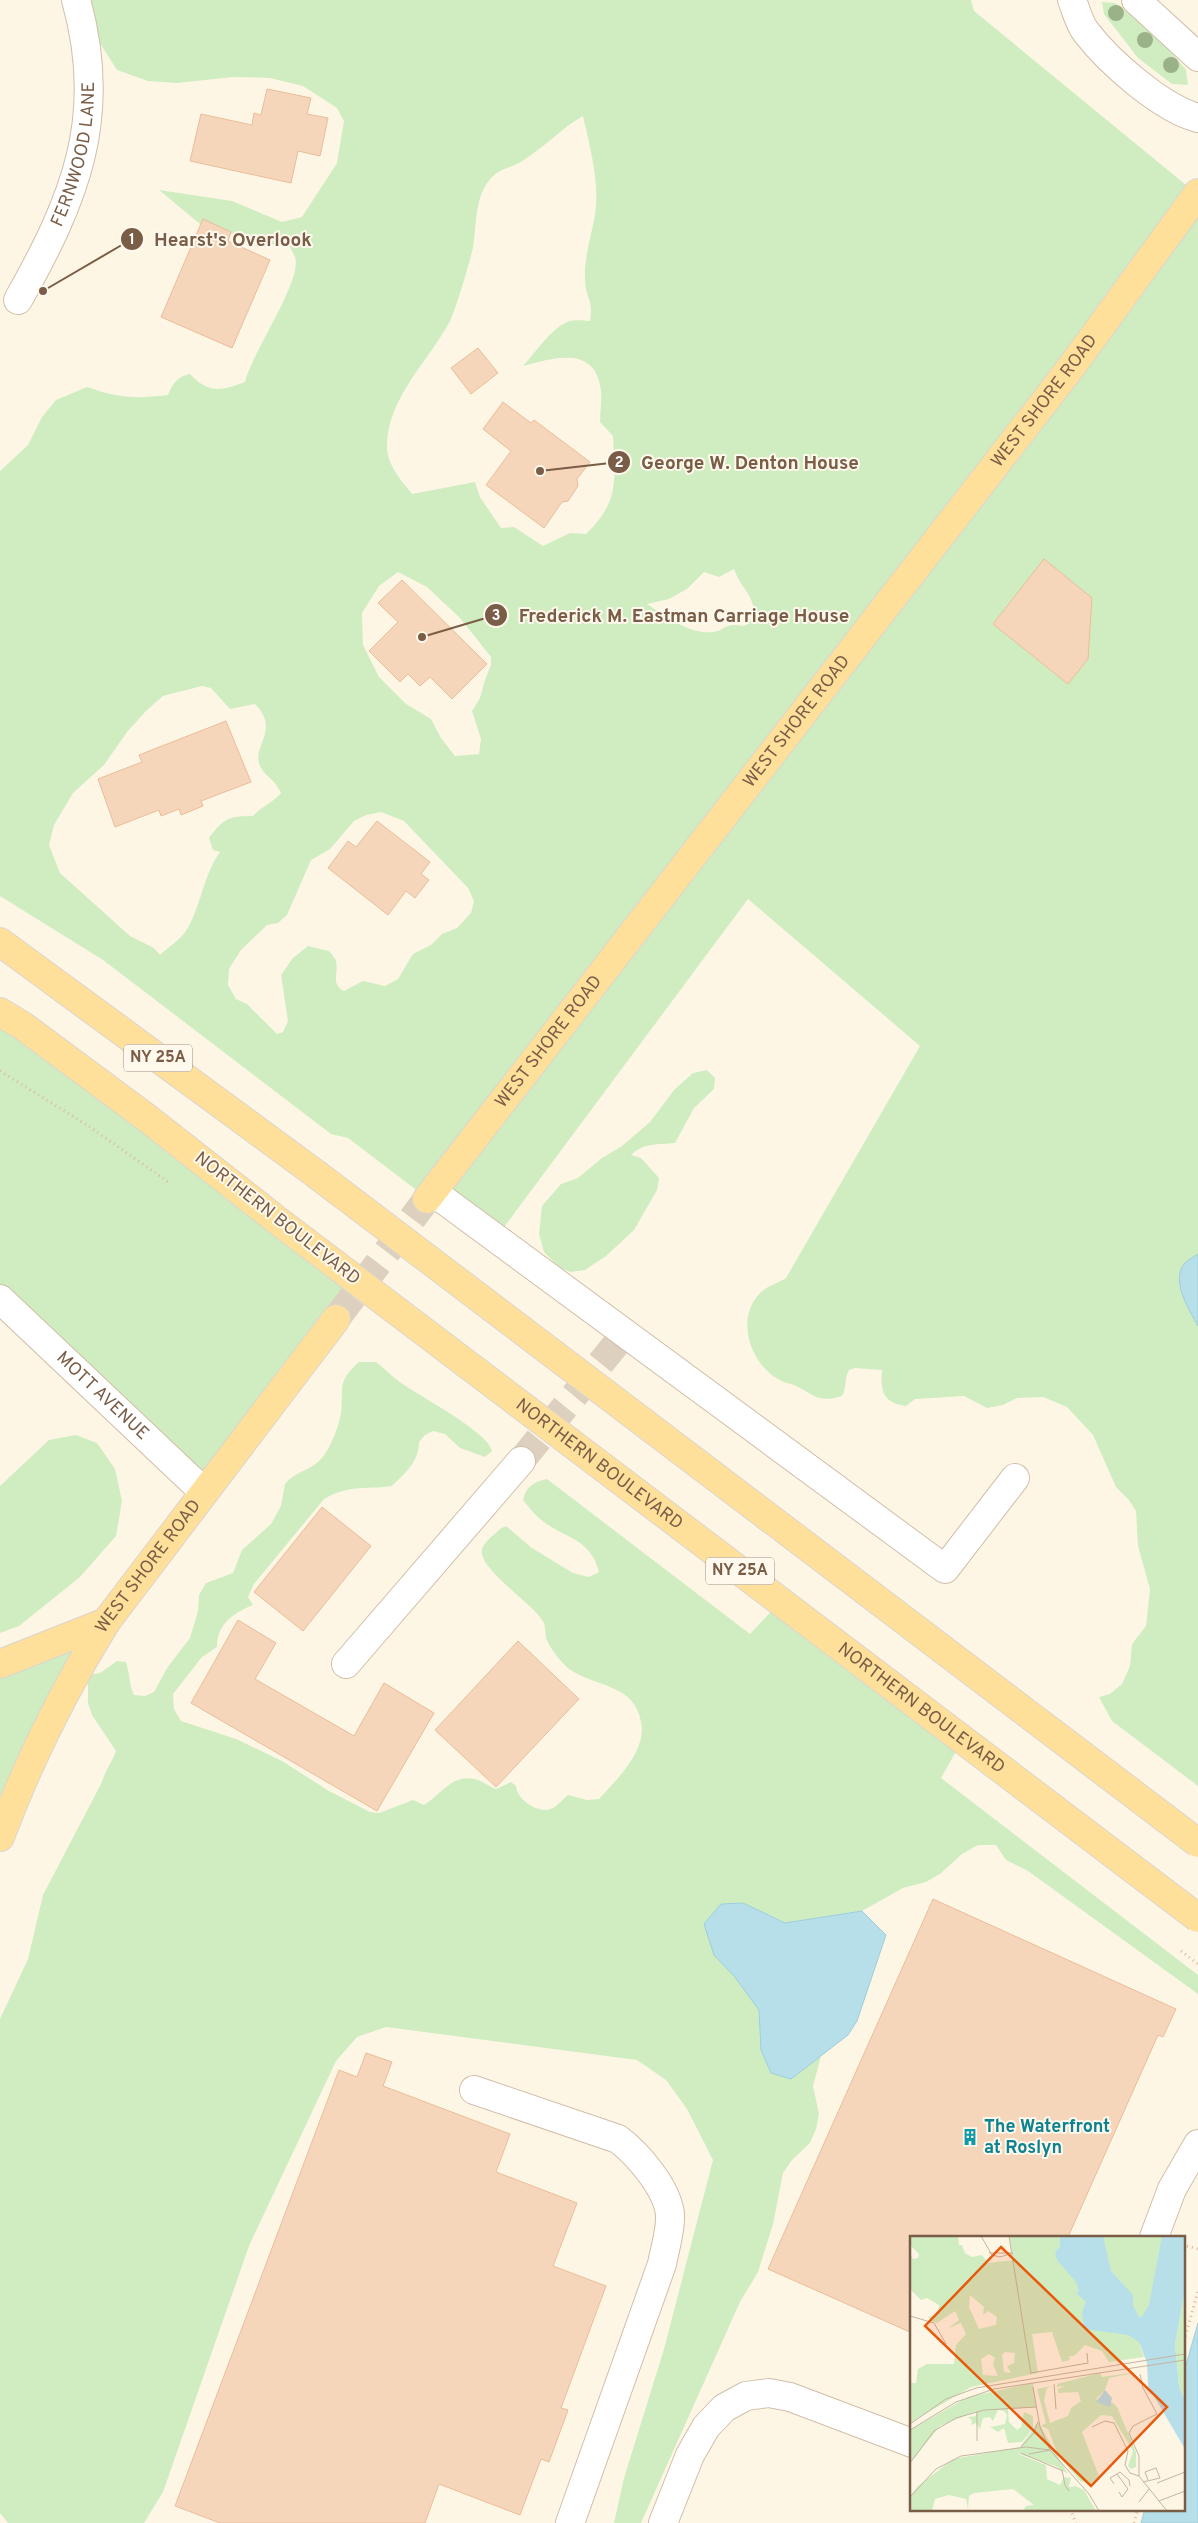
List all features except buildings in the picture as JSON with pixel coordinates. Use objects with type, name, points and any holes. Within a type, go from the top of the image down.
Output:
[{"type":"main road","name":"WEST SHORE ROAD","points":[[430,1195],[1072,366],[1198,194]]},
{"type":"main road","name":"NY 25A","points":[[0,942],[316,1174],[1198,1843]]},
{"type":"main road","name":"NORTHERN BOULEVARD","points":[[0,1012],[23,1026],[147,1118],[282,1224],[1198,1918]]},
{"type":"main road","name":"WEST SHORE ROAD","points":[[0,1837],[49,1722],[77,1669],[106,1622],[336,1318]]},
{"type":"main road","points":[[0,1664],[106,1622]]},
{"type":"street","name":"FERNWOOD LANE","points":[[18,300],[50,242],[80,164],[85,139],[90,100],[89,62],[86,40],[76,0]]},
{"type":"street","points":[[1072,0],[1085,31],[1117,65],[1170,108],[1198,118]]},
{"type":"street","points":[[1136,0],[1198,57]]},
{"type":"street","points":[[430,1195],[621,1338],[945,1569],[1015,1478]]},
{"type":"street","name":"MOTT AVENUE","points":[[0,1300],[204,1492]]},
{"type":"street","points":[[346,1664],[521,1461]]},
{"type":"street","points":[[474,2090],[618,2139],[628,2147],[652,2176],[664,2196],[670,2213],[669,2230],[662,2264],[570,2523]]},
{"type":"street","points":[[1154,2236],[1172,2189],[1198,2144]]},
{"type":"street","points":[[662,2523],[690,2455],[706,2427],[724,2408],[746,2396],[769,2393],[790,2397],[910,2442]]},
{"type":"path","points":[[0,1071],[87,1125],[175,1188]]},
{"type":"path","points":[[1186,2334],[1198,2291]]},
{"type":"path","points":[[1070,2510],[1076,2523]]},
{"type":"path","points":[[1134,2523],[1138,2510]]},
{"type":"green space","points":[[81,0],[971,0],[974,11],[1198,193],[1198,1786],[1112,1721],[1099,1697],[1110,1694],[1122,1684],[1130,1666],[1132,1644],[1146,1626],[1150,1589],[1138,1546],[1136,1511],[1129,1500],[1116,1487],[1093,1435],[1067,1407],[1043,1397],[1017,1398],[1003,1405],[987,1408],[964,1396],[915,1399],[906,1406],[892,1402],[885,1395],[882,1384],[882,1370],[855,1368],[849,1370],[842,1396],[822,1399],[778,1379],[768,1372],[753,1352],[747,1327],[748,1315],[752,1304],[760,1293],[769,1286],[786,1278],[920,1046],[748,899],[490,1246],[348,1138],[331,1134],[103,960],[0,896],[0,471],[28,445],[42,417],[56,400],[87,387],[127,397],[145,397],[168,395],[176,381],[190,374],[209,388],[222,389],[245,382],[249,369],[292,282],[295,256],[290,247],[262,243],[200,224],[159,190],[232,201],[282,222],[302,217],[337,163],[344,121],[337,108],[303,86],[270,78],[233,77],[177,83],[148,81],[117,70],[96,37]],"holes":[[[583,116],[594,165],[595,215],[585,272],[585,286],[591,308],[590,321],[567,322],[555,330],[523,366],[560,358],[582,360],[591,366],[597,376],[601,391],[600,422],[613,436],[614,478],[613,489],[605,511],[586,534],[570,533],[543,546],[514,527],[501,528],[480,497],[475,482],[412,494],[392,467],[387,448],[393,413],[410,381],[441,336],[453,314],[473,248],[479,201],[486,185],[492,177],[536,152]],[[734,569],[748,594],[755,612],[752,619],[746,625],[728,626],[718,631],[699,631],[680,625],[647,604],[669,599],[687,589],[704,572],[719,577]],[[398,572],[427,587],[460,618],[491,657],[491,665],[480,698],[472,711],[481,739],[479,754],[455,756],[441,738],[431,719],[406,704],[379,677],[363,645],[362,613],[379,586]],[[202,686],[211,688],[230,709],[255,704],[263,714],[266,723],[266,731],[258,760],[261,768],[276,784],[281,793],[253,816],[232,818],[223,822],[209,838],[213,850],[220,852],[214,861],[191,922],[186,931],[160,955],[154,948],[130,936],[60,873],[49,845],[54,825],[73,793],[104,765],[127,732],[163,696]],[[381,812],[404,821],[468,888],[474,901],[471,913],[457,928],[442,934],[431,945],[413,954],[398,979],[385,986],[363,981],[344,991],[337,985],[337,965],[332,954],[329,951],[308,946],[293,958],[281,975],[288,1021],[283,1032],[277,1034],[247,1004],[236,999],[228,985],[229,969],[241,950],[267,925],[278,923],[287,915],[311,860],[330,849],[354,821],[366,815]]]},
{"type":"green space","points":[[1102,2],[1115,3],[1156,34],[1186,70],[1188,85],[1172,84],[1138,58],[1104,14]]},
{"type":"green space","points":[[0,1012],[363,1284],[204,1492],[0,1298]]},
{"type":"green space","points":[[707,1070],[715,1078],[714,1089],[694,1108],[675,1143],[647,1146],[631,1155],[641,1158],[659,1178],[657,1190],[634,1230],[606,1256],[585,1270],[570,1272],[559,1267],[544,1252],[539,1234],[542,1206],[561,1184],[578,1178],[602,1158],[622,1146],[650,1122],[674,1090],[693,1073]]},
{"type":"green space","points":[[359,1362],[376,1362],[400,1382],[466,1424],[488,1443],[492,1451],[485,1457],[460,1448],[445,1434],[433,1431],[425,1435],[419,1442],[414,1461],[392,1486],[350,1489],[324,1499],[254,1584],[248,1597],[253,1605],[228,1620],[220,1632],[217,1647],[202,1657],[173,1694],[174,1709],[181,1721],[236,1739],[282,1761],[329,1791],[370,1812],[379,1813],[413,1800],[424,1805],[448,1785],[455,1781],[469,1778],[496,1789],[511,1782],[516,1786],[524,1801],[535,1808],[547,1810],[553,1808],[568,1795],[587,1800],[599,1799],[629,1764],[640,1743],[642,1733],[641,1722],[637,1710],[623,1694],[572,1671],[565,1665],[548,1642],[542,1620],[528,1604],[496,1575],[483,1557],[482,1549],[484,1544],[506,1526],[532,1548],[573,1573],[589,1577],[599,1572],[595,1560],[582,1544],[548,1525],[523,1500],[526,1491],[531,1485],[547,1479],[750,1634],[780,1602],[963,1739],[941,1778],[1198,1975],[1198,1994],[1028,1871],[1006,1860],[996,1845],[978,1845],[962,1854],[940,1874],[926,1882],[903,1888],[862,1911],[785,1923],[743,1903],[714,1955],[734,1976],[759,2010],[761,2050],[791,2079],[821,2056],[813,2086],[819,2114],[816,2129],[810,2143],[792,2160],[783,2173],[773,2224],[758,2272],[740,2302],[641,2523],[614,2523],[624,2478],[664,2349],[713,2160],[687,2109],[666,2080],[637,2060],[386,2027],[357,2037],[336,2061],[249,2246],[163,2492],[144,2523],[8,2523],[0,2513],[0,2019],[28,1959],[43,1895],[102,1782],[116,1751],[92,1715],[88,1703],[88,1675],[100,1673],[117,1661],[126,1662],[134,1695],[145,1696],[154,1692],[167,1668],[190,1638],[198,1611],[199,1595],[206,1583],[233,1573],[242,1550],[271,1524],[281,1506],[285,1484],[295,1475],[319,1461],[324,1455],[333,1439],[340,1418],[344,1380]]},
{"type":"green space","points":[[76,1435],[97,1443],[115,1469],[122,1501],[116,1536],[80,1577],[19,1626],[0,1633],[0,1486],[49,1440]]},
{"type":"green space","points":[[106,1622],[0,1837],[0,1664]]},
{"type":"water","points":[[1198,1254],[1198,1326],[1182,1295],[1179,1278],[1185,1263]]},
{"type":"water","points":[[743,1903],[785,1923],[862,1911],[886,1935],[857,2021],[848,2035],[791,2079],[771,2073],[761,2050],[759,2010],[734,1976],[714,1955],[704,1924],[721,1904]]},
{"type":"water","points":[[1198,2323],[1198,2523],[1141,2523],[1145,2510],[1186,2510],[1186,2365]]},
{"type":"tunnel","points":[[336,1319],[427,1199]]},
{"type":"tunnel","points":[[521,1461],[617,1343]]},
{"type":"place","name":"Hearst's Overlook","points":[[43,291]]},
{"type":"place","name":"George W. Denton House","points":[[540,471]]},
{"type":"place","name":"Frederick M. Eastman Carriage House","points":[[422,637]]},
{"type":"place","name":"The Waterfront at Roslyn","points":[[970,2137]]}]
